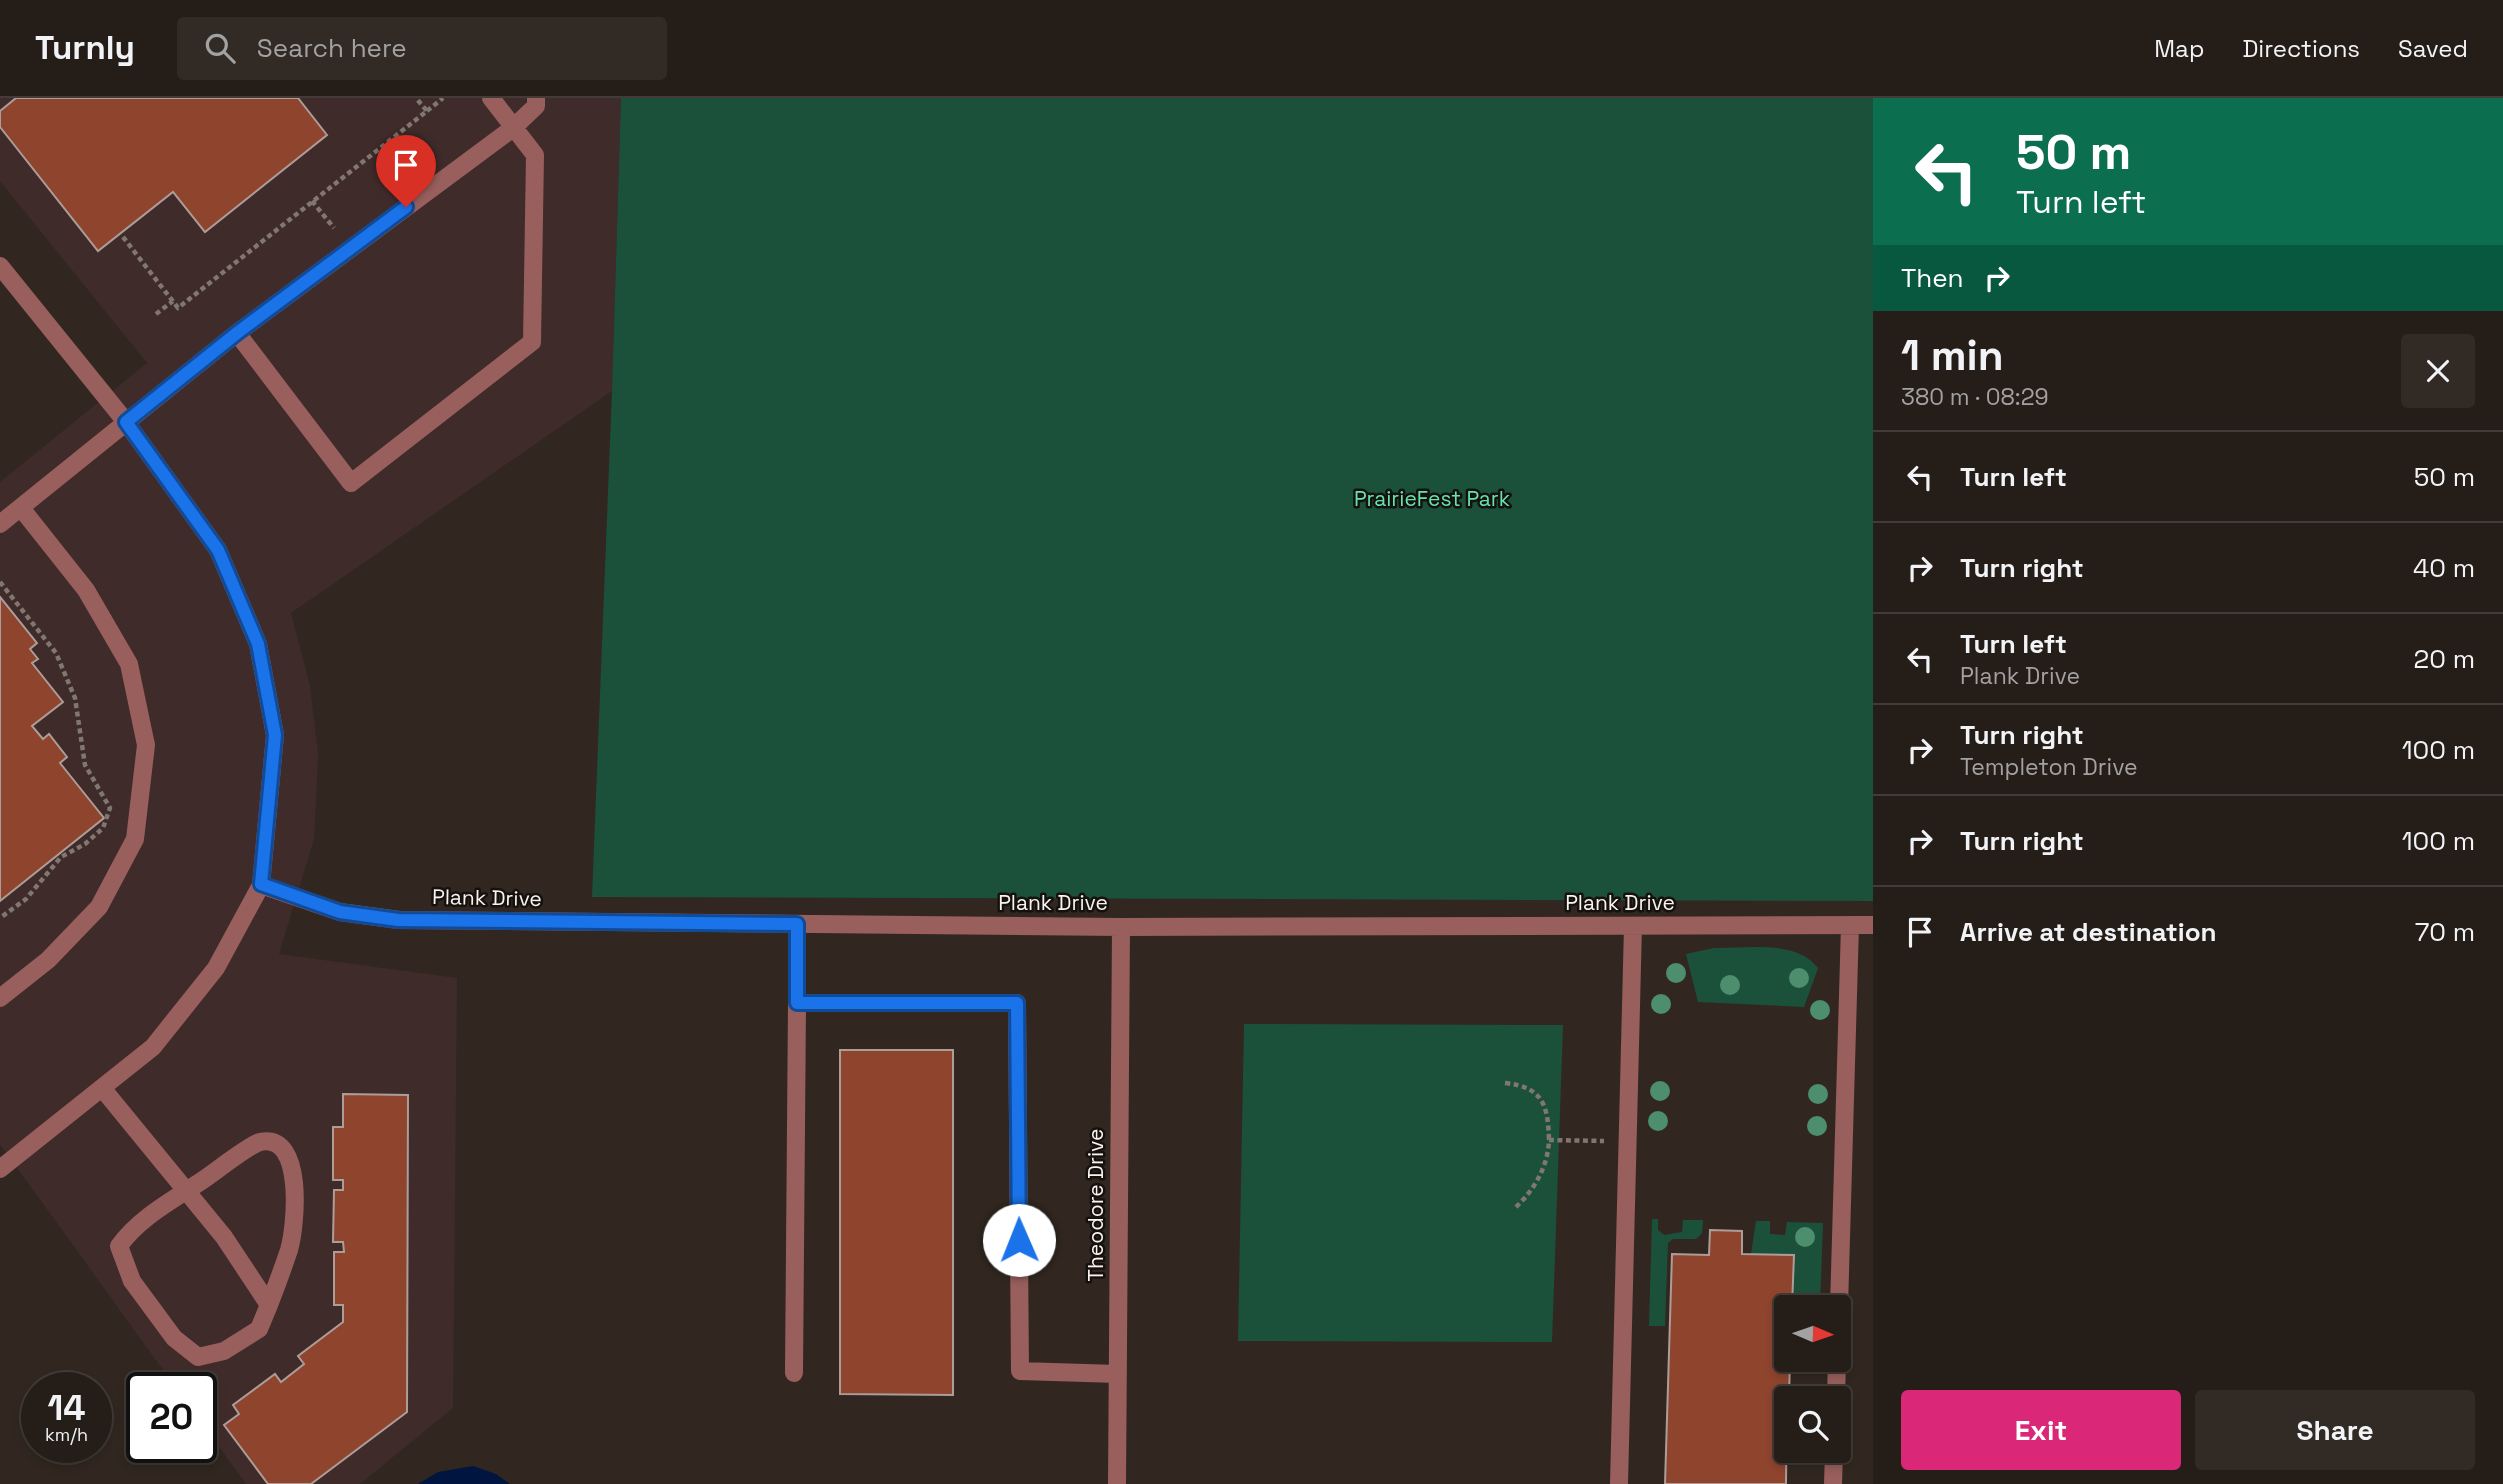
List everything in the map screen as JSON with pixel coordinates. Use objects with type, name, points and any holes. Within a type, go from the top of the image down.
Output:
[{"type":"street","points":[[237,333],[351,483],[532,342],[535,155],[491,98]]},
{"type":"street","points":[[0,524],[237,333],[513,128],[536,106],[536,98]]},
{"type":"street","points":[[0,266],[126,422],[218,550],[258,644],[275,735],[261,884],[216,968],[153,1048],[0,1169]]},
{"type":"street","points":[[2,992],[48,960],[99,907],[135,839],[146,745],[129,664],[86,590],[21,508]]},
{"type":"street","name":"Plank Drive","points":[[261,884],[340,912],[398,920],[1121,927],[1873,925]]},
{"type":"street","points":[[794,1373],[797,924]]},
{"type":"street","points":[[1839,1295],[1850,925]]},
{"type":"street","points":[[1619,1484],[1633,926]]},
{"type":"street","name":"Theodore Drive","points":[[1117,1484],[1121,927]]},
{"type":"street","points":[[797,1003],[1017,1003],[1020,1371],[1118,1374]]},
{"type":"street","points":[[102,1088],[224,1237],[269,1305]]},
{"type":"street","points":[[262,1141],[279,1145],[288,1155],[295,1180],[290,1247],[269,1305],[259,1329],[224,1351],[198,1357],[167,1328],[132,1281],[119,1246],[131,1229],[262,1141]]},
{"type":"street","points":[[1833,1484],[1834,1463]]},
{"type":"path","points":[[416,98],[427,111]]},
{"type":"path","points":[[123,237],[178,308],[443,98]]},
{"type":"path","points":[[312,201],[335,229]]},
{"type":"path","points":[[156,314],[173,301]]},
{"type":"path","points":[[0,582],[56,653],[70,681],[85,765],[107,803],[110,815],[93,838],[61,857],[26,899],[0,918]]},
{"type":"path","points":[[8,589],[15,584]]},
{"type":"path","points":[[78,719],[87,718]]},
{"type":"path","points":[[1505,1083],[1526,1088],[1543,1100],[1549,1122],[1548,1156],[1539,1179],[1516,1207]]},
{"type":"path","points":[[1549,1140],[1608,1141]]},
{"type":"shaded area","points":[[0,98],[621,98],[612,391],[291,613],[310,686],[318,754],[314,839],[279,954],[457,978],[453,1408],[360,1484],[246,1484],[217,1444],[217,1372],[164,1372],[0,1144],[0,482],[147,363],[0,181]]},
{"type":"green space","name":"PrairieFest Park","points":[[621,98],[1873,98],[1873,901],[592,897]]},
{"type":"green space","points":[[1714,948],[1784,949],[1809,959],[1818,968],[1804,1007],[1698,1002],[1686,954]]},
{"type":"green space","points":[[1244,1024],[1563,1025],[1552,1342],[1238,1341]]},
{"type":"green space","points":[[1652,1219],[1658,1219],[1658,1230],[1664,1235],[1682,1232],[1683,1220],[1703,1220],[1702,1233],[1696,1239],[1673,1239],[1668,1243],[1665,1326],[1649,1326]]},
{"type":"green space","points":[[1756,1221],[1770,1221],[1770,1234],[1785,1235],[1787,1222],[1823,1223],[1820,1295],[1792,1295],[1794,1255],[1751,1254]]},
{"type":"water","points":[[473,1466],[496,1474],[510,1484],[418,1484],[438,1472]]},
{"type":"building","points":[[16,98],[298,98],[327,135],[205,232],[173,192],[98,251],[0,127],[0,111]]},
{"type":"building","points":[[0,597],[37,643],[30,649],[38,659],[32,663],[63,702],[32,726],[43,739],[49,734],[67,757],[60,763],[104,818],[0,901]]},
{"type":"building","points":[[840,1050],[953,1050],[953,1395],[840,1394]]},
{"type":"building","points":[[343,1094],[408,1095],[407,1412],[311,1484],[268,1484],[224,1425],[239,1414],[233,1405],[275,1374],[281,1382],[304,1364],[298,1356],[343,1322],[343,1305],[334,1305],[334,1252],[344,1252],[343,1242],[333,1242],[334,1190],[343,1190],[343,1180],[333,1180],[333,1127],[343,1127]]},
{"type":"building","points":[[1710,1230],[1742,1231],[1742,1254],[1794,1255],[1792,1295],[1774,1295],[1774,1372],[1790,1372],[1789,1386],[1774,1386],[1774,1463],[1786,1463],[1786,1484],[1665,1484],[1672,1254],[1709,1255]]},
{"type":"route","points":[[406,207],[237,333],[126,422],[218,550],[258,644],[275,735],[261,884],[340,912],[398,920],[797,924],[797,1003],[1017,1003],[1019,1240]]}]
